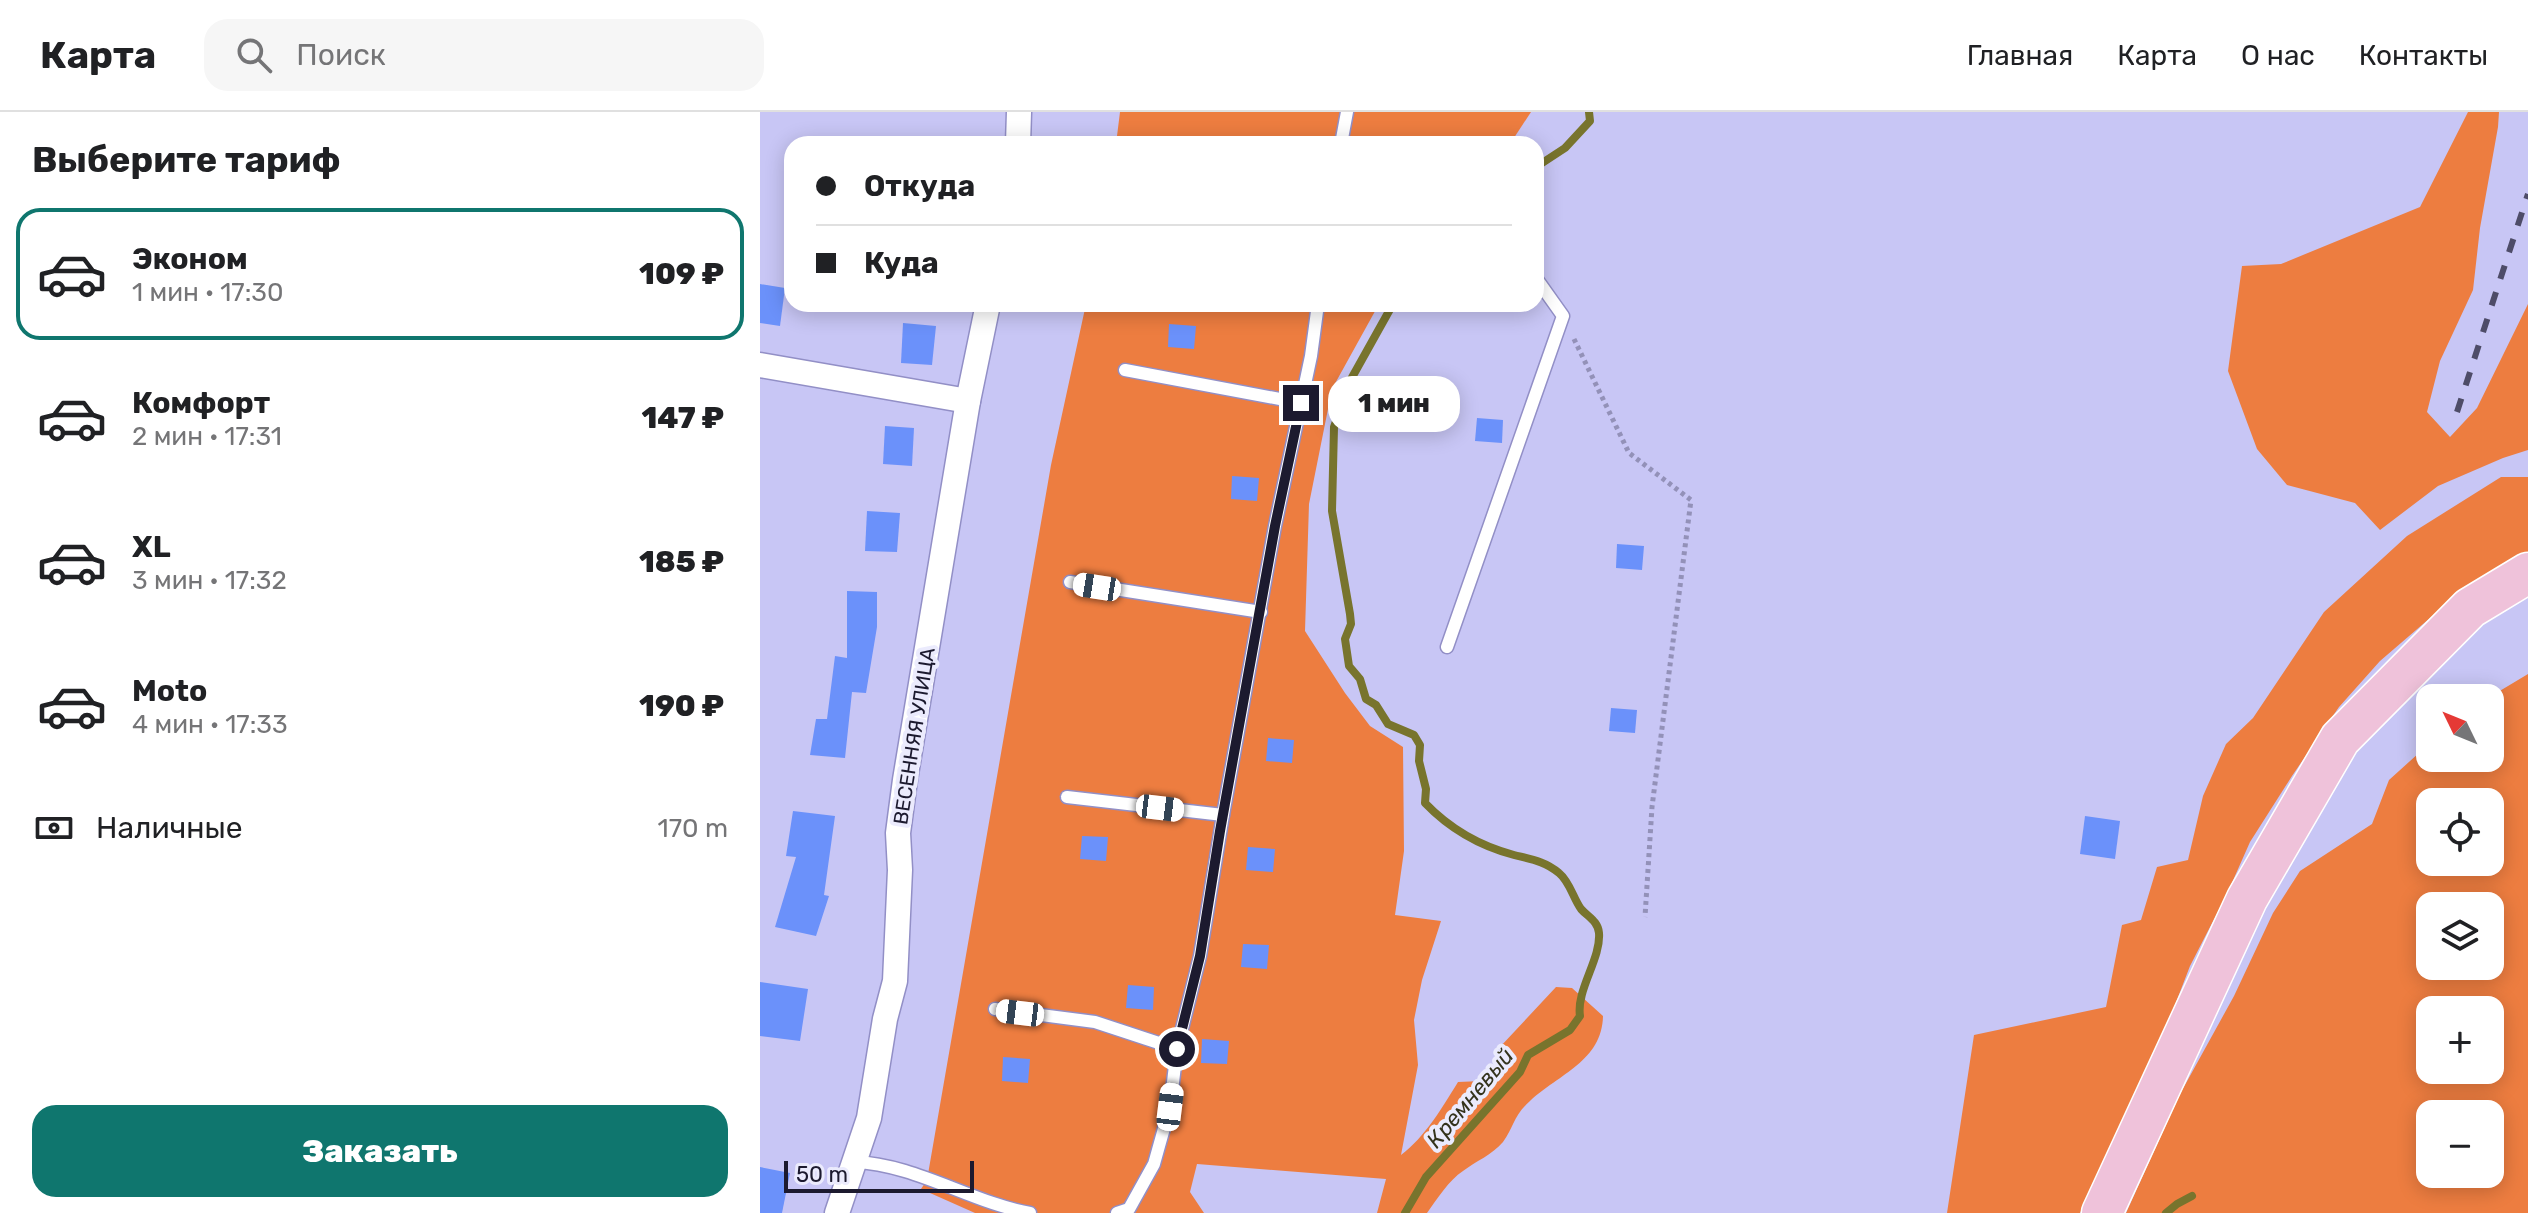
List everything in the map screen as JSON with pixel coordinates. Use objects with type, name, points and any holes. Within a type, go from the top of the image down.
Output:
[{"type":"main road","points":[[2102,1213],[2247,899],[2340,739],[2470,608],[2528,573]]},
{"type":"street","points":[[1018,136],[1019,112]]},
{"type":"street","name":"ВЕСЕННЯЯ УЛИЦА","points":[[837,1213],[869,1118],[885,1019],[895,981],[900,870],[898,833],[905,780],[968,401],[986,312]]},
{"type":"street","points":[[760,365],[968,401]]},
{"type":"lane","points":[[1342,136],[1347,112]]},
{"type":"lane","points":[[1447,647],[1563,316],[1544,289]]},
{"type":"lane","points":[[1117,1213],[1129,1209],[1154,1164],[1170,1107],[1177,1049],[1200,956],[1275,526],[1311,356],[1317,312]]},
{"type":"lane","points":[[1125,370],[1301,403]]},
{"type":"lane","points":[[1070,582],[1261,612]]},
{"type":"lane","points":[[1067,797],[1223,815]]},
{"type":"lane","points":[[995,1009],[1095,1022],[1177,1049]]},
{"type":"lane","points":[[854,1162],[880,1163],[1007,1209],[1030,1213]]},
{"type":"path","points":[[1563,316],[1629,453],[1691,500],[1652,807],[1645,917]]},
{"type":"shaded area","points":[[1120,112],[1531,112],[1515,136],[1117,136]]},
{"type":"shaded area","points":[[2468,112],[2499,112],[2498,127],[2480,228],[2473,290],[2440,361],[2427,412],[2450,437],[2477,408],[2528,304],[2528,450],[2438,486],[2380,530],[2355,503],[2287,485],[2257,449],[2228,371],[2242,266],[2281,264],[2420,207]]},
{"type":"shaded area","points":[[1084,312],[1375,312],[1332,389],[1309,504],[1305,631],[1370,726],[1403,747],[1404,851],[1395,915],[1441,921],[1422,980],[1414,1020],[1418,1065],[1401,1155],[1425,1131],[1458,1082],[1482,1081],[1503,1075],[1500,1047],[1556,987],[1572,988],[1603,1016],[1601,1031],[1587,1056],[1524,1106],[1503,1142],[1453,1179],[1427,1213],[1377,1213],[1386,1179],[1197,1164],[1190,1192],[1204,1213],[975,1213],[921,1189],[927,1180],[1051,465]]},
{"type":"shaded area","points":[[2501,477],[2528,477],[2528,553],[2458,594],[2380,661],[2339,707],[2292,776],[2250,842],[2190,966],[2111,1154],[2080,1213],[1947,1213],[1974,1035],[2106,1007],[2122,925],[2141,920],[2157,867],[2188,860],[2203,796],[2226,744],[2253,718],[2324,612],[2407,536]]},
{"type":"shaded area","points":[[2528,674],[2528,1213],[2126,1213],[2180,1094],[2234,996],[2273,913],[2300,871],[2372,824],[2389,780],[2416,756],[2416,772],[2504,772],[2504,688]]},
{"type":"building","points":[[760,284],[784,288],[780,326],[760,323]]},
{"type":"building","points":[[903,323],[936,326],[932,365],[901,363]]},
{"type":"building","points":[[1169,324],[1196,326],[1194,349],[1168,347]]},
{"type":"building","points":[[1477,418],[1503,420],[1502,443],[1475,441]]},
{"type":"building","points":[[885,426],[914,428],[912,466],[883,464]]},
{"type":"building","points":[[1232,476],[1259,478],[1257,501],[1231,499]]},
{"type":"building","points":[[867,511],[900,513],[897,552],[865,551]]},
{"type":"building","points":[[1617,544],[1644,546],[1642,570],[1616,568]]},
{"type":"building","points":[[847,591],[877,592],[877,627],[866,693],[852,692],[845,758],[810,755],[816,719],[827,719],[835,656],[847,658]]},
{"type":"building","points":[[1611,708],[1637,710],[1635,733],[1609,731]]},
{"type":"building","points":[[1268,738],[1294,740],[1292,763],[1266,761]]},
{"type":"building","points":[[793,811],[835,816],[824,895],[829,896],[816,936],[775,927],[796,857],[786,856]]},
{"type":"building","points":[[2085,816],[2120,821],[2115,859],[2080,854]]},
{"type":"building","points":[[1082,836],[1108,837],[1106,861],[1080,859]]},
{"type":"building","points":[[1248,847],[1275,849],[1273,872],[1246,870]]},
{"type":"building","points":[[1243,944],[1269,945],[1267,969],[1241,967]]},
{"type":"building","points":[[760,982],[808,989],[800,1041],[760,1036]]},
{"type":"building","points":[[1128,985],[1154,987],[1153,1010],[1126,1008]]},
{"type":"building","points":[[1202,1039],[1229,1041],[1227,1064],[1201,1063]]},
{"type":"building","points":[[1003,1057],[1030,1059],[1028,1083],[1002,1081]]},
{"type":"building","points":[[760,1167],[790,1173],[782,1213],[760,1213]]},
{"type":"waterway","name":"Кремневый","points":[[1544,162],[1565,148],[1590,121],[1589,112]]},
{"type":"waterway","name":"Кремневый","points":[[1389,312],[1350,381],[1334,427],[1332,511],[1350,614],[1351,624],[1345,639],[1349,666],[1360,679],[1366,699],[1376,705],[1388,724],[1414,735],[1420,745],[1425,803],[1444,820],[1477,841],[1554,869],[1566,881],[1581,909],[1595,922],[1599,933],[1599,943],[1582,996],[1580,1016],[1570,1030],[1528,1055],[1520,1072],[1426,1177],[1405,1213]]},
{"type":"waterway","points":[[2166,1213],[2192,1196]]},
{"type":"railway","points":[[2457,412],[2528,194]]},
{"type":"route","points":[[1177,1049],[1200,956],[1275,526],[1301,403]]}]
